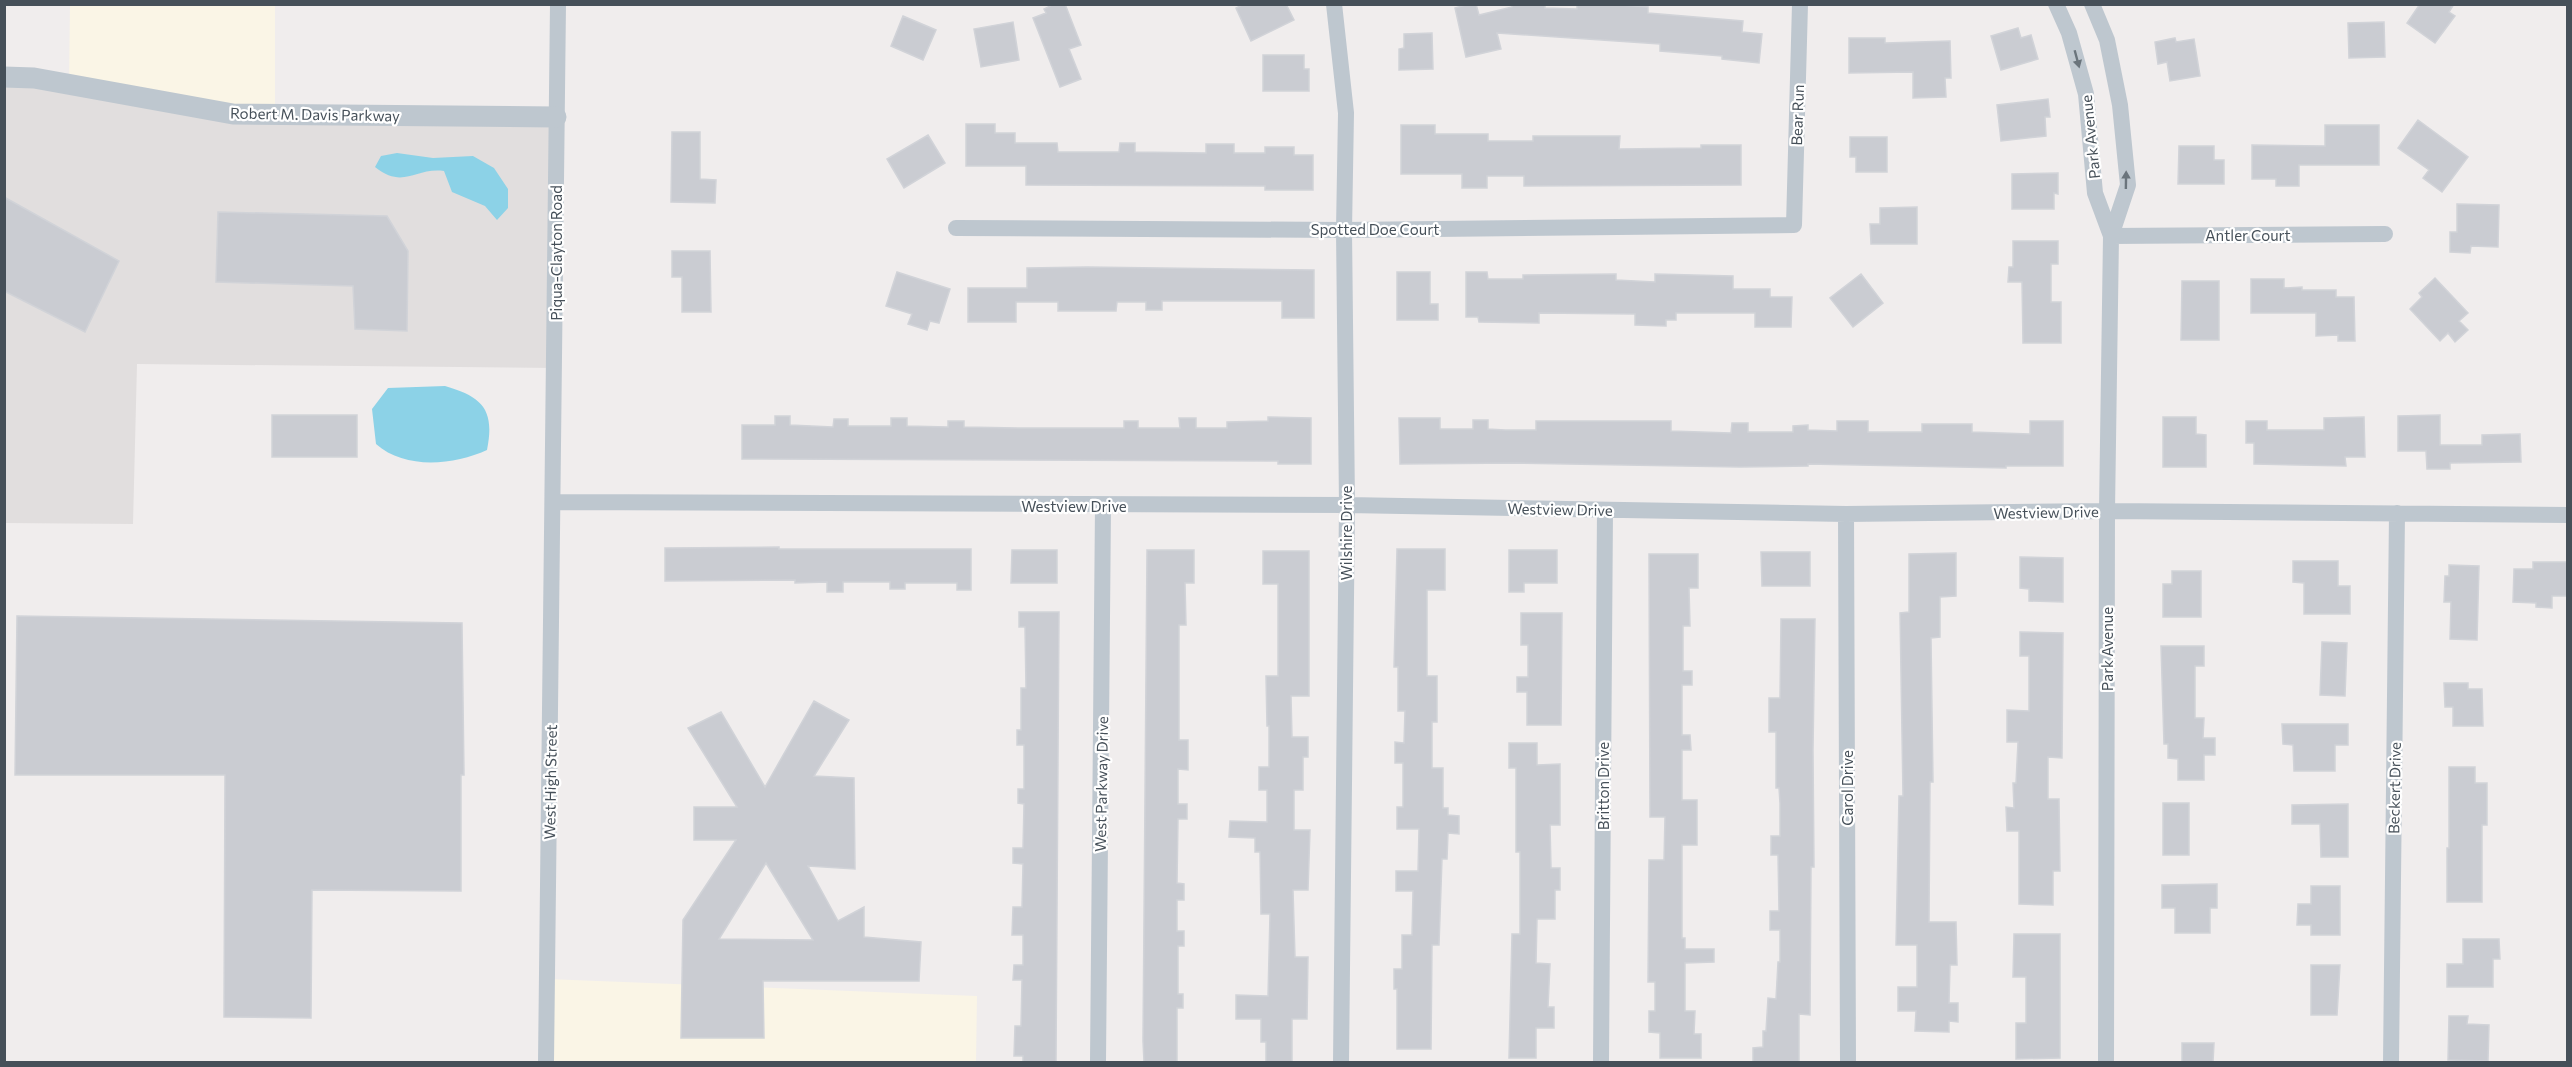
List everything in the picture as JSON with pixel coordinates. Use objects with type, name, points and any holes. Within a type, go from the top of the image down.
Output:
[{"type":"street","name":"Piqua-Clayton Road","points":[[553,502],[558,4]]},
{"type":"street","name":"Bear Run","points":[[1794,225],[1800,4]]},
{"type":"street","name":"Park Avenue","points":[[2056,4],[2069,33],[2086,94],[2095,193],[2111,236]]},
{"type":"street","name":"Park Avenue","points":[[2092,4],[2107,40],[2120,105],[2128,185],[2111,236],[2107,511],[2106,1062]]},
{"type":"street","name":"Wilshire Drive","points":[[1336,5],[1346,113],[1344,230],[1347,505],[1341,1062]]},
{"type":"street","name":"Robert M. Davis Parkway","points":[[4,77],[34,78],[233,114],[556,117]]},
{"type":"street","name":"Spotted Doe Court","points":[[956,228],[1344,230],[1794,225]]},
{"type":"street","name":"Antler Court","points":[[2111,236],[2385,234]]},
{"type":"street","name":"Westview Drive","points":[[553,502],[1104,506],[1347,505],[1846,514],[2107,511],[2568,515]]},
{"type":"street","name":"West High Street","points":[[546,1062],[553,502]]},
{"type":"street","name":"West Parkway Drive","points":[[1098,1062],[1104,506]]},
{"type":"street","name":"Britton Drive","points":[[1601,1062],[1605,510]]},
{"type":"street","name":"Beckert Drive","points":[[2391,1062],[2397,513]]},
{"type":"street","name":"Carol Drive","points":[[1846,514],[1848,1062]]},
{"type":"shaded area","points":[[70,5],[275,5],[275,114],[69,84]]},
{"type":"shaded area","points":[[5,77],[233,114],[556,117],[555,368],[137,364],[133,524],[5,523]]},
{"type":"shaded area","points":[[547,979],[977,996],[976,1062],[546,1062]]},
{"type":"water","points":[[397,153],[433,158],[473,156],[494,168],[508,189],[508,208],[497,220],[485,206],[452,192],[444,171],[394,177],[375,167],[381,156]]},
{"type":"water","points":[[445,386],[469,395],[483,407],[489,425],[487,450],[460,459],[430,462],[401,458],[376,444],[372,409],[388,388]]},
{"type":"building","points":[[1054,4],[1065,4],[1081,45],[1069,49],[1081,79],[1060,87],[1033,18],[1046,13],[1044,9]]},
{"type":"building","points":[[1244,4],[1286,4],[1294,20],[1251,41],[1236,8]]},
{"type":"building","points":[[1476,4],[1479,15],[1512,7],[1512,4],[1545,4],[1545,8],[1577,9],[1577,4],[1608,4],[1648,7],[1648,13],[1743,21],[1742,32],[1762,34],[1759,63],[1722,59],[1722,56],[1660,51],[1660,44],[1497,33],[1501,49],[1466,57],[1455,8]]},
{"type":"building","points":[[2420,4],[2454,4],[2449,12],[2455,16],[2435,43],[2407,23]]},
{"type":"building","points":[[903,16],[936,30],[923,60],[891,46]]},
{"type":"building","points":[[1013,22],[1019,60],[981,67],[974,29]]},
{"type":"building","points":[[2384,22],[2385,57],[2349,58],[2348,23]]},
{"type":"building","points":[[2018,28],[2021,38],[2031,35],[2038,59],[2001,70],[1991,36]]},
{"type":"building","points":[[1432,33],[1433,69],[1399,70],[1399,49],[1404,48],[1404,34]]},
{"type":"building","points":[[1849,38],[1885,38],[1885,43],[1950,41],[1951,78],[1945,78],[1946,97],[1913,98],[1913,72],[1849,73]]},
{"type":"building","points":[[2175,38],[2176,42],[2194,39],[2200,76],[2170,81],[2167,62],[2158,64],[2155,42]]},
{"type":"building","points":[[1263,55],[1304,55],[1304,69],[1309,69],[1309,91],[1263,91]]},
{"type":"building","points":[[2048,99],[2050,117],[2045,117],[2046,136],[2001,141],[1997,105]]},
{"type":"building","points":[[2418,120],[2468,157],[2442,192],[2423,178],[2429,170],[2398,148]]},
{"type":"building","points":[[966,124],[995,124],[995,133],[1015,133],[1015,143],[1057,143],[1058,152],[1119,152],[1120,143],[1135,143],[1135,152],[1206,153],[1206,144],[1234,144],[1234,153],[1265,153],[1265,147],[1294,147],[1294,155],[1313,155],[1313,190],[1265,190],[1265,186],[1026,185],[1026,166],[966,166]]},
{"type":"building","points":[[1401,125],[1435,125],[1435,134],[1488,134],[1488,141],[1533,141],[1533,136],[1620,136],[1619,149],[1741,145],[1741,185],[1524,186],[1524,176],[1487,176],[1487,188],[1462,188],[1462,174],[1401,174]]},
{"type":"building","points":[[2325,125],[2379,125],[2379,165],[2299,165],[2299,186],[2276,186],[2276,179],[2252,179],[2252,145],[2325,146]]},
{"type":"building","points":[[672,132],[700,132],[700,179],[716,180],[715,203],[671,202]]},
{"type":"building","points":[[928,135],[945,163],[904,188],[887,159]]},
{"type":"building","points":[[1850,137],[1887,137],[1887,172],[1856,172],[1856,157],[1850,157]]},
{"type":"building","points":[[2179,146],[2214,146],[2214,160],[2224,160],[2224,184],[2178,184]]},
{"type":"building","points":[[2058,173],[2058,194],[2054,193],[2054,209],[2012,209],[2012,174]]},
{"type":"building","points":[[4,197],[119,261],[85,332],[4,291]]},
{"type":"building","points":[[2457,204],[2499,205],[2498,247],[2471,246],[2470,253],[2450,252],[2450,232],[2457,232]]},
{"type":"building","points":[[1917,207],[1917,244],[1871,244],[1870,224],[1880,224],[1880,208]]},
{"type":"building","points":[[218,212],[387,216],[408,251],[407,331],[355,329],[353,286],[216,282]]},
{"type":"building","points":[[2013,241],[2058,241],[2058,264],[2051,264],[2051,302],[2061,302],[2061,343],[2023,343],[2022,282],[2008,282],[2009,267],[2013,267]]},
{"type":"building","points":[[672,251],[710,251],[711,312],[682,312],[682,277],[672,277]]},
{"type":"building","points":[[1027,268],[1314,270],[1314,318],[1282,318],[1282,301],[1162,301],[1162,310],[1146,310],[1146,302],[1117,302],[1116,311],[1058,311],[1058,302],[1016,302],[1016,322],[968,322],[968,288],[1027,288]]},
{"type":"building","points":[[897,272],[950,289],[939,323],[930,321],[927,330],[908,324],[912,314],[886,306]]},
{"type":"building","points":[[1397,272],[1430,272],[1430,304],[1438,304],[1438,320],[1397,320]]},
{"type":"building","points":[[1466,272],[1487,272],[1488,279],[1523,279],[1523,275],[1616,274],[1616,280],[1655,282],[1655,274],[1733,276],[1733,289],[1770,289],[1770,297],[1792,297],[1791,327],[1755,327],[1755,313],[1676,313],[1676,320],[1666,320],[1666,326],[1635,325],[1635,314],[1539,313],[1539,323],[1479,322],[1478,317],[1466,317]]},
{"type":"building","points":[[1861,274],[1883,303],[1853,327],[1830,298]]},
{"type":"building","points":[[2435,278],[2468,313],[2459,321],[2468,330],[2455,342],[2448,333],[2440,341],[2410,309],[2422,297],[2419,293]]},
{"type":"building","points":[[2251,279],[2284,279],[2284,288],[2336,290],[2336,297],[2354,297],[2355,341],[2338,341],[2338,335],[2316,336],[2316,313],[2251,313]]},
{"type":"building","points":[[2182,281],[2219,281],[2219,340],[2181,340]]},
{"type":"building","points":[[272,415],[357,415],[357,457],[272,457]]},
{"type":"building","points":[[2440,415],[2440,445],[2482,445],[2482,435],[2520,434],[2521,462],[2450,463],[2450,469],[2427,469],[2426,451],[2398,451],[2398,416]]},
{"type":"building","points":[[775,416],[790,416],[790,425],[833,427],[834,419],[848,419],[848,426],[891,426],[891,418],[907,418],[907,426],[948,427],[948,421],[964,421],[964,427],[1022,428],[1124,428],[1124,421],[1138,421],[1138,428],[1180,428],[1179,418],[1196,418],[1196,428],[1227,428],[1227,422],[1268,421],[1268,417],[1311,418],[1311,464],[1278,464],[1278,461],[742,459],[742,425],[775,425]]},
{"type":"building","points":[[2163,417],[2196,417],[2196,434],[2206,435],[2206,467],[2163,467]]},
{"type":"building","points":[[2364,417],[2365,457],[2345,457],[2346,466],[2254,464],[2254,443],[2246,443],[2246,421],[2267,421],[2267,430],[2324,430],[2324,418]]},
{"type":"building","points":[[1399,418],[1440,418],[1440,429],[1473,429],[1473,420],[1488,420],[1488,429],[1505,430],[1536,430],[1536,421],[1671,421],[1671,431],[1731,433],[1732,423],[1748,423],[1748,432],[1793,432],[1793,426],[1808,425],[1808,430],[1837,431],[1837,421],[1868,421],[1868,432],[1922,432],[1922,424],[1972,424],[1972,432],[2030,434],[2030,421],[2063,421],[2063,466],[2006,466],[2006,468],[1808,464],[1808,466],[1740,467],[1517,463],[1400,464]]},
{"type":"building","points":[[779,547],[779,549],[971,549],[971,590],[957,590],[957,583],[905,583],[905,589],[890,589],[890,582],[843,582],[843,592],[827,592],[827,582],[795,583],[795,580],[665,581],[665,548]]},
{"type":"building","points":[[1397,549],[1445,549],[1445,590],[1427,590],[1427,676],[1437,676],[1437,722],[1432,722],[1432,768],[1443,768],[1443,808],[1448,808],[1448,815],[1459,816],[1459,834],[1448,833],[1447,859],[1442,859],[1439,945],[1432,945],[1431,1049],[1397,1049],[1397,989],[1394,989],[1394,969],[1402,969],[1402,935],[1412,935],[1413,891],[1396,891],[1396,871],[1418,871],[1419,829],[1397,829],[1397,807],[1403,807],[1403,763],[1395,763],[1395,742],[1404,743],[1405,711],[1398,711],[1398,667],[1394,667]]},
{"type":"building","points":[[1012,550],[1057,550],[1057,583],[1011,583]]},
{"type":"building","points":[[1147,550],[1194,550],[1194,583],[1185,583],[1186,625],[1179,625],[1179,740],[1188,740],[1188,770],[1178,769],[1178,804],[1187,804],[1187,819],[1178,819],[1177,883],[1184,884],[1184,900],[1177,900],[1177,931],[1184,931],[1184,946],[1178,946],[1178,994],[1183,994],[1183,1008],[1177,1008],[1177,1062],[1144,1062]]},
{"type":"building","points":[[1509,550],[1557,550],[1557,583],[1524,583],[1524,592],[1509,592]]},
{"type":"building","points":[[1263,551],[1309,551],[1309,696],[1291,696],[1292,737],[1308,737],[1308,757],[1303,757],[1303,790],[1294,790],[1294,830],[1310,830],[1308,890],[1293,890],[1295,957],[1308,957],[1307,1019],[1292,1019],[1292,1062],[1266,1062],[1266,1042],[1261,1042],[1261,1019],[1236,1019],[1236,995],[1268,996],[1270,914],[1261,914],[1260,852],[1255,852],[1255,838],[1229,837],[1230,821],[1267,822],[1267,790],[1259,790],[1259,767],[1269,767],[1266,676],[1278,676],[1278,584],[1263,584]]},
{"type":"building","points":[[1761,552],[1810,552],[1810,586],[1762,586]]},
{"type":"building","points":[[1956,553],[1956,596],[1940,597],[1940,637],[1931,638],[1933,782],[1930,782],[1929,922],[1956,922],[1957,965],[1950,965],[1949,1003],[1958,1003],[1958,1022],[1949,1021],[1949,1032],[1915,1031],[1916,1011],[1898,1011],[1898,987],[1917,987],[1917,945],[1896,945],[1899,796],[1903,796],[1900,613],[1909,612],[1909,554]]},
{"type":"building","points":[[1649,554],[1698,554],[1698,588],[1689,588],[1690,626],[1683,626],[1683,671],[1692,671],[1692,685],[1682,685],[1682,735],[1690,735],[1691,750],[1682,750],[1682,800],[1697,800],[1697,845],[1682,845],[1682,938],[1685,938],[1685,949],[1714,949],[1714,962],[1685,963],[1685,1011],[1695,1011],[1694,1034],[1701,1034],[1701,1058],[1660,1058],[1660,1033],[1649,1032],[1649,1011],[1655,1011],[1655,982],[1648,982],[1649,860],[1664,860],[1665,817],[1650,817]]},
{"type":"building","points":[[2020,557],[2063,558],[2063,602],[2029,601],[2029,589],[2020,588]]},
{"type":"building","points":[[2293,561],[2338,561],[2338,586],[2350,586],[2350,614],[2304,614],[2304,583],[2293,582]]},
{"type":"building","points":[[2533,562],[2568,562],[2568,596],[2552,596],[2552,608],[2536,607],[2536,603],[2513,602],[2514,569],[2533,569]]},
{"type":"building","points":[[2449,565],[2479,566],[2477,640],[2450,639],[2451,602],[2444,602],[2445,576],[2449,576]]},
{"type":"building","points":[[2172,571],[2201,571],[2201,617],[2163,617],[2163,584],[2172,584]]},
{"type":"building","points":[[1019,612],[1059,612],[1056,1062],[1023,1062],[1023,1056],[1014,1056],[1015,1026],[1021,1026],[1022,980],[1013,980],[1014,965],[1023,965],[1023,935],[1012,935],[1013,907],[1022,907],[1023,864],[1013,863],[1013,848],[1023,848],[1024,804],[1018,803],[1018,789],[1024,789],[1024,745],[1017,745],[1017,730],[1021,730],[1021,688],[1026,688],[1025,627],[1019,627]]},
{"type":"building","points":[[1521,613],[1562,613],[1561,725],[1527,725],[1527,692],[1517,692],[1517,677],[1528,677],[1528,645],[1521,645]]},
{"type":"building","points":[[17,616],[462,623],[464,775],[461,775],[461,891],[312,890],[311,1018],[224,1017],[225,775],[15,775]]},
{"type":"building","points":[[1781,619],[1815,619],[1814,867],[1811,867],[1810,1015],[1799,1014],[1799,1062],[1753,1062],[1753,1048],[1763,1047],[1768,998],[1776,999],[1778,962],[1780,962],[1780,930],[1770,930],[1770,911],[1779,911],[1778,855],[1771,855],[1771,836],[1780,836],[1780,803],[1779,788],[1776,788],[1776,732],[1769,732],[1769,698],[1780,698]]},
{"type":"building","points":[[2020,632],[2063,633],[2062,758],[2048,757],[2048,799],[2059,799],[2060,871],[2053,871],[2053,905],[2019,904],[2019,831],[2007,831],[2006,807],[2014,808],[2013,783],[2016,783],[2018,742],[2007,742],[2007,710],[2029,711],[2029,656],[2020,656]]},
{"type":"building","points":[[2322,642],[2347,643],[2345,696],[2320,695]]},
{"type":"building","points":[[2161,646],[2204,646],[2204,666],[2195,666],[2195,718],[2204,718],[2203,738],[2215,738],[2215,755],[2204,755],[2204,780],[2178,780],[2178,759],[2168,758],[2168,744],[2164,744]]},
{"type":"building","points":[[2444,683],[2468,683],[2468,689],[2482,689],[2483,726],[2453,726],[2453,707],[2445,707]]},
{"type":"building","points":[[814,701],[849,720],[814,776],[854,778],[855,869],[808,866],[838,921],[864,907],[864,937],[921,942],[919,981],[763,981],[764,1038],[681,1038],[683,920],[736,840],[694,840],[694,807],[737,807],[688,728],[721,712],[765,787]],"holes":[[[766,863],[813,940],[719,939]]]},
{"type":"building","points":[[2282,724],[2348,724],[2348,745],[2335,745],[2335,771],[2294,771],[2293,745],[2283,744]]},
{"type":"building","points":[[1509,743],[1537,743],[1537,765],[1560,764],[1560,825],[1550,825],[1551,868],[1560,868],[1560,890],[1555,890],[1555,919],[1537,919],[1536,963],[1550,964],[1548,1007],[1554,1007],[1554,1028],[1536,1028],[1536,1058],[1509,1058],[1512,934],[1520,934],[1520,852],[1516,852],[1516,768],[1509,768]]},
{"type":"building","points":[[2449,767],[2475,767],[2475,783],[2487,783],[2487,825],[2482,825],[2482,902],[2447,902]]},
{"type":"building","points":[[2163,803],[2189,803],[2189,855],[2163,855]]},
{"type":"building","points":[[2348,804],[2348,857],[2321,857],[2320,824],[2292,824],[2292,805]]},
{"type":"building","points":[[2217,884],[2217,908],[2210,908],[2210,933],[2175,933],[2175,908],[2162,908],[2162,885]]},
{"type":"building","points":[[2311,886],[2340,886],[2340,935],[2311,935],[2311,925],[2297,925],[2298,904],[2311,904]]},
{"type":"building","points":[[2014,934],[2060,934],[2060,1058],[2016,1059],[2016,1023],[2026,1023],[2026,977],[2013,977]]},
{"type":"building","points":[[2463,939],[2499,939],[2500,959],[2493,959],[2493,987],[2447,987],[2447,964],[2463,964]]},
{"type":"building","points":[[2311,965],[2340,965],[2337,1015],[2311,1015]]},
{"type":"building","points":[[2449,1016],[2468,1016],[2467,1024],[2489,1025],[2488,1061],[2448,1060]]},
{"type":"building","points":[[2182,1043],[2214,1043],[2213,1062],[2182,1062]]}]
